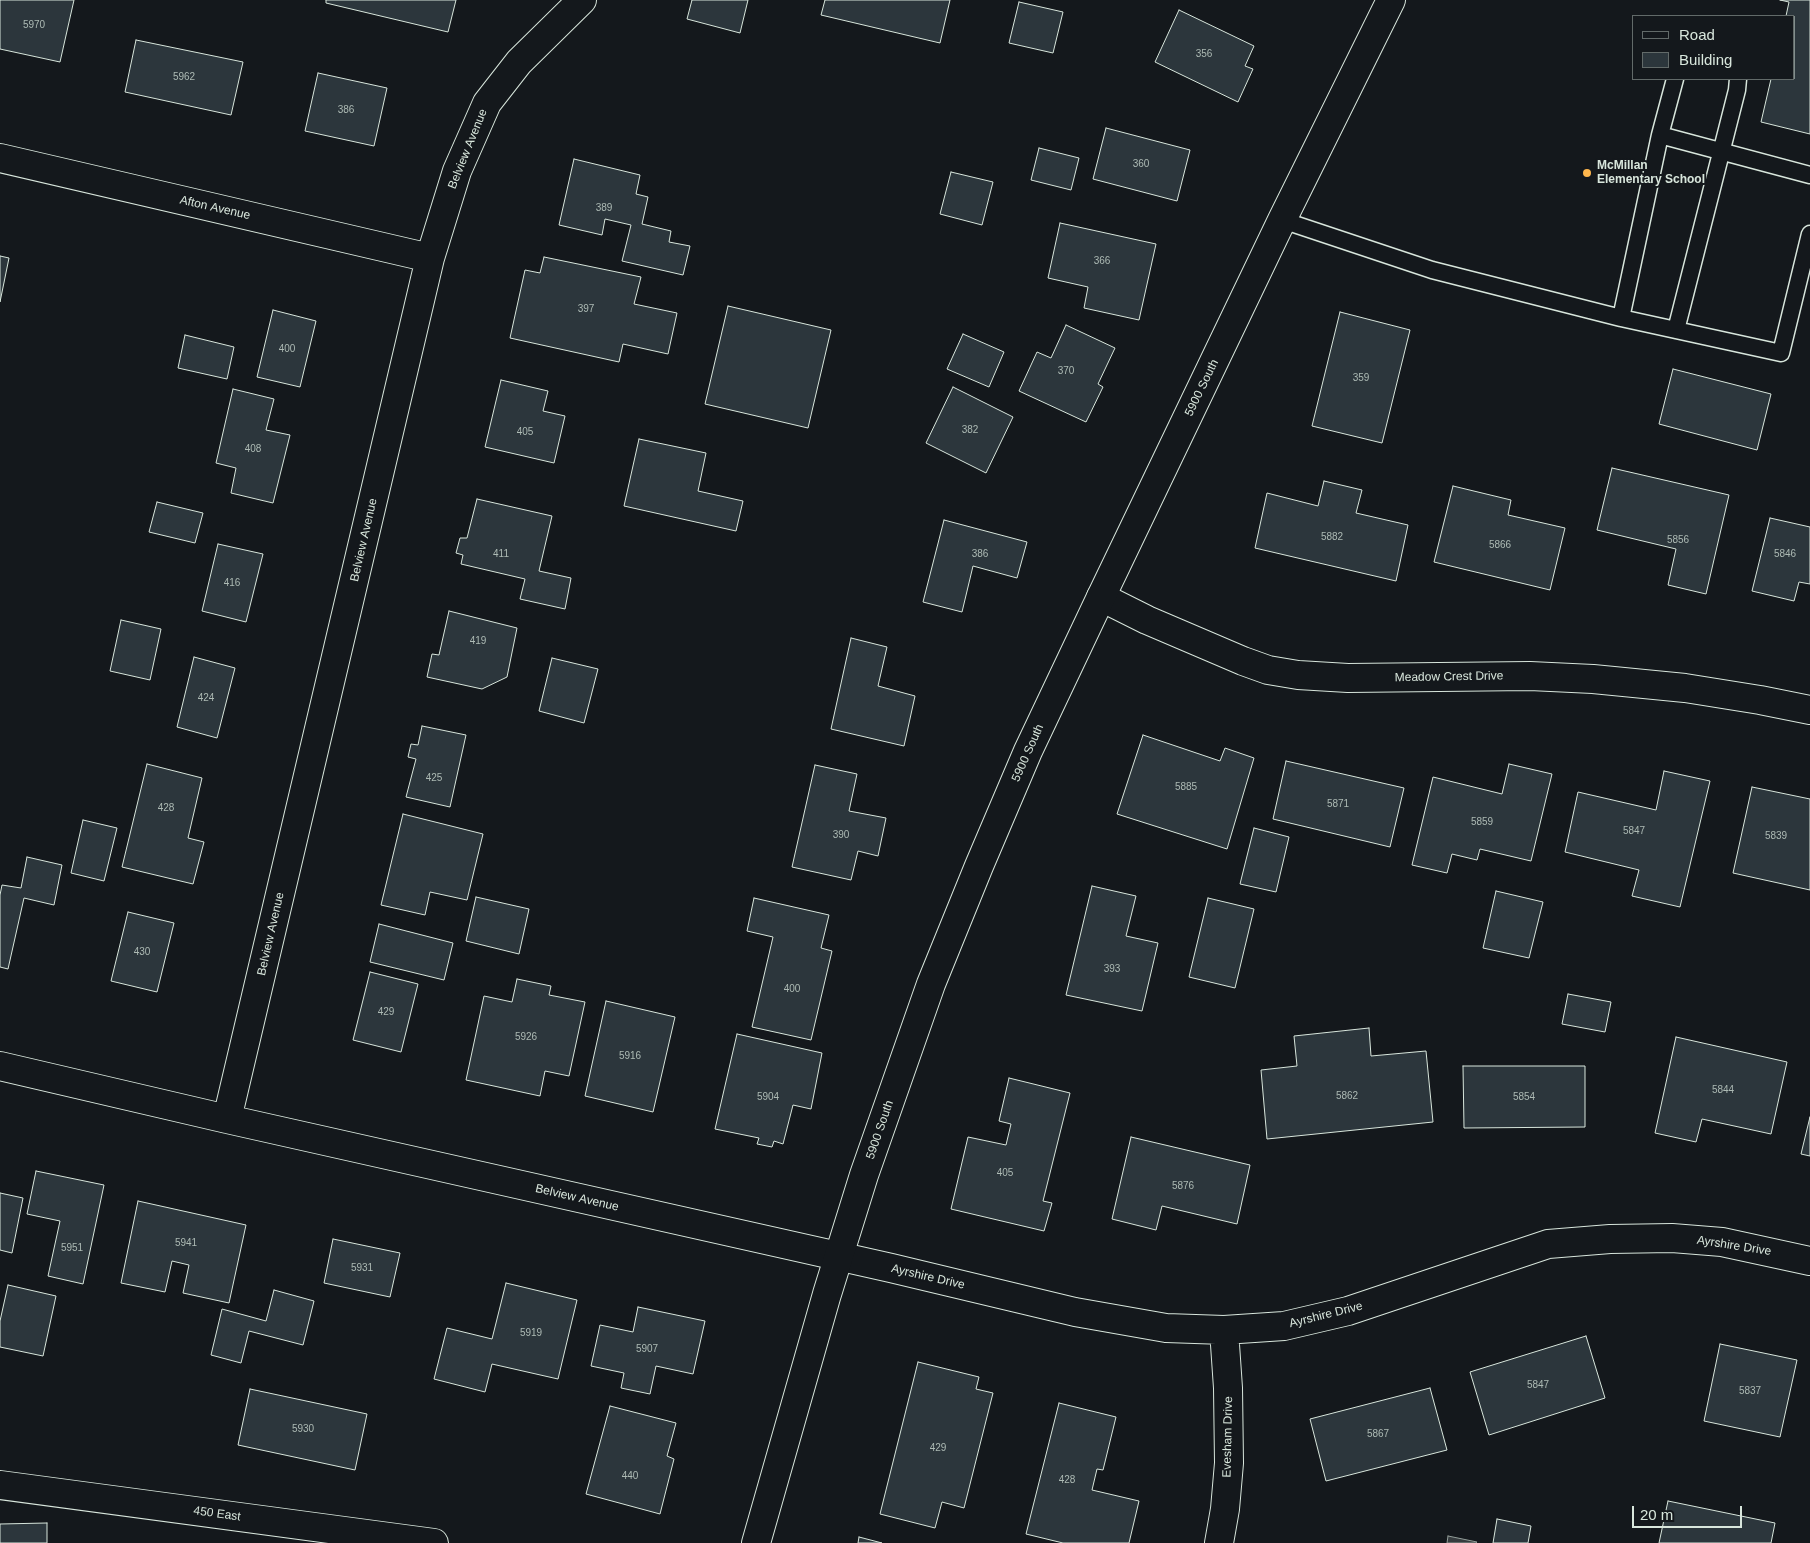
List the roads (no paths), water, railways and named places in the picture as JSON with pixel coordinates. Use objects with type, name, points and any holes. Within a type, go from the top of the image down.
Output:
[{"type":"street","name":"Belview Avenue","points":[[227,1119],[430,258],[457,171],[487,104],[519,62],[582,0]]},
{"type":"street","name":"5900 South","points":[[756,1543],[838,1257],[867,1166],[931,984],[953,929],[1028,750],[1282,220],[1391,0]]},
{"type":"street","name":"Afton Avenue","points":[[0,158],[430,258]]},
{"type":"street","name":"Meadow Crest Drive","points":[[1101,597],[1147,620],[1243,661],[1268,670],[1298,675],[1348,678],[1530,676],[1593,679],[1685,688],[1810,710]]},
{"type":"street","name":"Belview Avenue","points":[[0,1066],[838,1257]]},
{"type":"street","name":"Ayrshire Drive","points":[[838,1257],[1074,1312],[1166,1328],[1224,1330],[1284,1326],[1348,1311],[1548,1244],[1610,1239],[1672,1238],[1722,1242],[1810,1260]]},
{"type":"street","name":"Evesham Drive","points":[[1219,1543],[1229,1463],[1229,1414],[1224,1330]]},
{"type":"street","name":"450 East","points":[[0,1485],[434,1543]]},
{"type":"lane","points":[[1621,318],[1660,135],[1675,80]]},
{"type":"lane","points":[[1676,330],[1720,150],[1737,90],[1738,80]]},
{"type":"lane","points":[[1660,135],[1810,175]]},
{"type":"lane","points":[[1282,220],[1432,270],[1621,318],[1782,353],[1810,234]]},
{"type":"place","name":"McMillan Elementary School","points":[[1587,173]]}]
